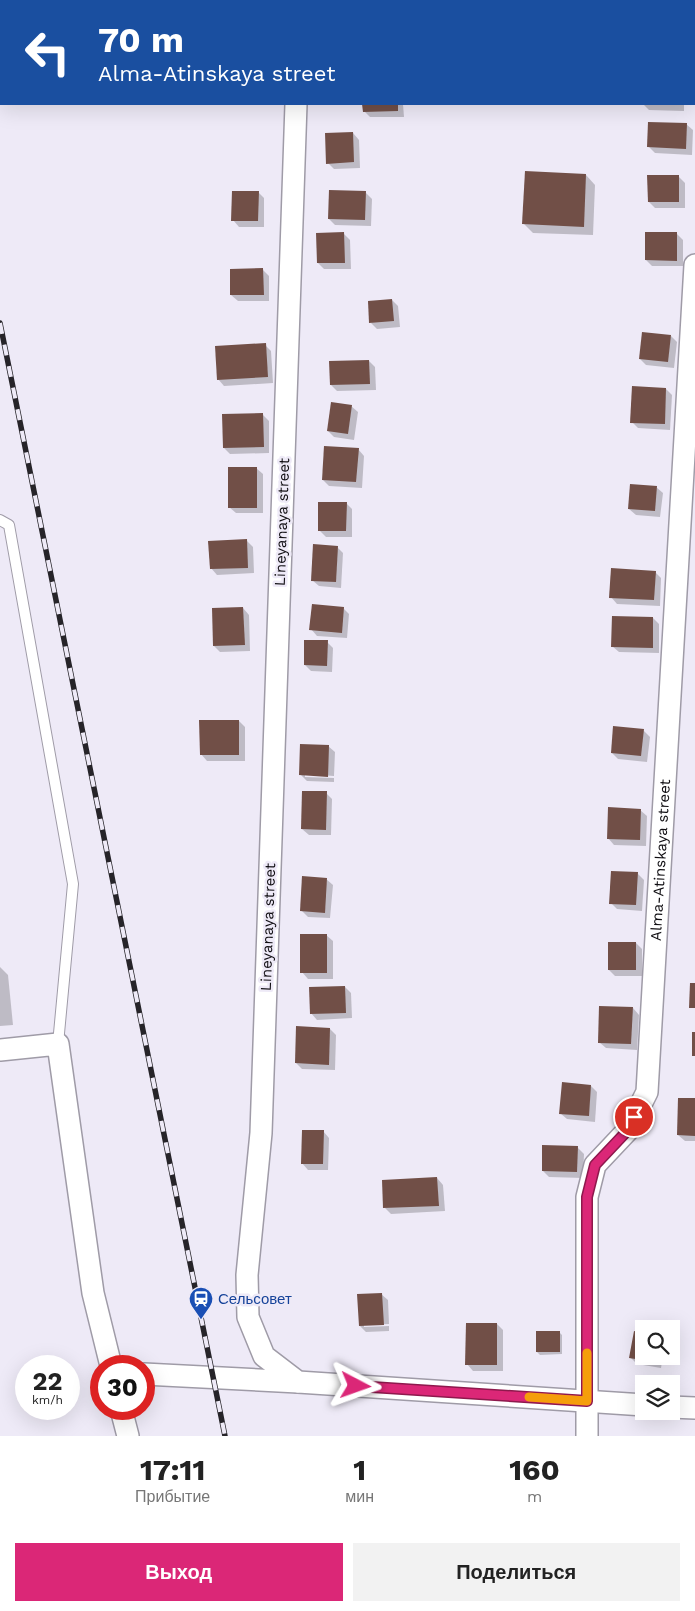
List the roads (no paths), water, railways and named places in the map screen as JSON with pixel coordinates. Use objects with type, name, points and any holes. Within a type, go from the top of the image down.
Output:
[{"type":"street","name":"Lineyanaya street","points":[[296,105],[261,1133],[247,1275],[248,1317],[264,1356],[298,1382]]},
{"type":"street","name":"Alma-Atinskaya street","points":[[587,1436],[587,1197],[595,1165],[628,1130],[647,1092],[695,265]]},
{"type":"street","points":[[0,1050],[58,1044],[93,1293],[108,1355]]},
{"type":"street","points":[[155,1375],[635,1404]]},
{"type":"street","points":[[680,1407],[695,1408]]},
{"type":"street","points":[[124,1420],[128,1436]]},
{"type":"lane","points":[[0,520],[9,525],[73,884],[58,1044]]},
{"type":"railway","points":[[0,323],[225,1436]]},
{"type":"place","name":"Сельсовет","points":[[201,1320]]}]
